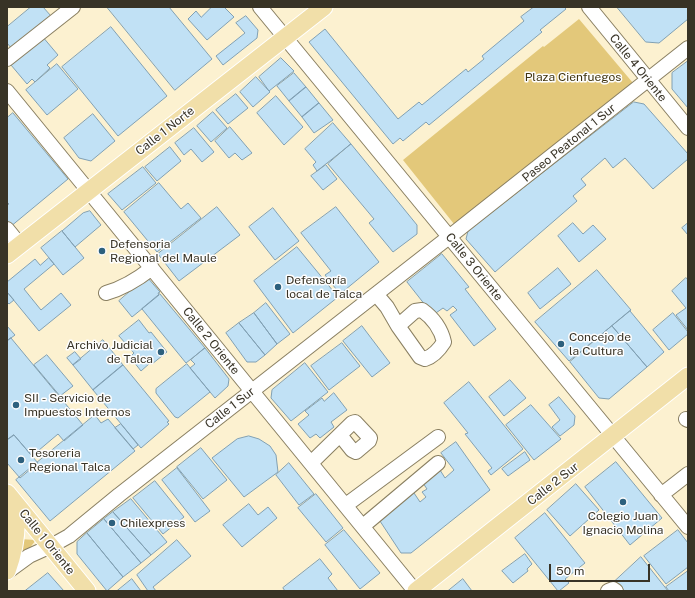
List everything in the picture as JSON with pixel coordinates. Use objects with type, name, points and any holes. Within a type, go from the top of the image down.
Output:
[{"type":"main road","name":"Calle 1 Norte","points":[[7,255],[88,190],[324,7]]},
{"type":"main road","name":"Calle 2 Sur","points":[[416,591],[688,376]]},
{"type":"main road","name":"Calle 1 Oriente","points":[[11,497],[87,591]]},
{"type":"main road","points":[[7,572],[15,546],[16,534],[16,512],[11,497]]},
{"type":"street","points":[[7,59],[73,7]]},
{"type":"street","name":"Calle 3 Oriente","points":[[260,7],[688,527]]},
{"type":"street","name":"Calle 4 Oriente","points":[[589,7],[688,128]]},
{"type":"street","name":"Paseo Peatonal 1 Sur","points":[[449,238],[688,48]]},
{"type":"street","name":"Calle 2 Oriente","points":[[7,91],[416,591]]},
{"type":"street","points":[[7,229],[20,245]]},
{"type":"street","name":"Calle 1 Sur","points":[[7,572],[29,556],[69,536],[119,495],[449,238]]},
{"type":"street","points":[[106,293],[123,287],[152,268]]},
{"type":"street","points":[[376,294],[387,307],[398,326]]},
{"type":"street","points":[[311,463],[340,435]]},
{"type":"street","points":[[346,505],[438,437]]},
{"type":"street","points":[[363,526],[438,463]]},
{"type":"street","points":[[661,495],[688,474]]},
{"type":"street","points":[[608,591],[613,589],[616,591]]},
{"type":"green space","name":"Plaza Cienfuegos","points":[[579,19],[633,83],[454,224],[403,160],[543,46],[544,47]]},
{"type":"green space","points":[[19,539],[36,540],[28,550],[16,556]]},
{"type":"building","points":[[31,7],[43,7],[51,16],[12,49],[7,43],[7,27]]},
{"type":"building","points":[[107,7],[169,7],[212,59],[175,90]]},
{"type":"building","points":[[212,7],[224,7],[234,17],[207,40],[188,19],[196,11],[201,17]]},
{"type":"building","points":[[534,7],[564,7],[566,9],[540,30],[542,32],[429,125],[426,122],[403,141],[400,138],[393,144],[309,42],[325,29],[398,119],[419,102],[422,105],[466,69],[468,72],[484,59],[482,56],[524,21],[521,17]]},
{"type":"building","points":[[617,7],[688,7],[688,19],[659,43],[646,42]]},
{"type":"building","points":[[246,16],[258,30],[257,38],[223,65],[216,56],[245,33],[236,23]]},
{"type":"building","points":[[111,27],[167,96],[118,136],[62,67]]},
{"type":"building","points":[[42,36],[58,55],[47,65],[50,68],[35,82],[32,79],[27,84],[11,65]]},
{"type":"building","points":[[281,58],[294,71],[269,91],[259,77]]},
{"type":"building","points":[[688,61],[688,108],[672,89],[672,73]]},
{"type":"building","points":[[57,64],[78,89],[47,115],[26,90]]},
{"type":"building","points":[[294,73],[306,87],[289,101],[277,86]]},
{"type":"building","points":[[256,77],[270,92],[253,107],[240,92]]},
{"type":"building","points":[[306,87],[319,103],[302,117],[289,101]]},
{"type":"building","points":[[236,94],[248,108],[228,124],[216,110]]},
{"type":"building","points":[[276,96],[303,127],[284,145],[257,113]]},
{"type":"building","points":[[634,102],[644,104],[688,154],[688,159],[653,189],[625,158],[613,168],[605,158],[581,179],[586,185],[573,196],[577,201],[495,272],[466,239],[468,231]]},
{"type":"building","points":[[319,103],[333,120],[314,133],[302,117]]},
{"type":"building","points":[[213,112],[227,128],[211,142],[197,126]]},
{"type":"building","points":[[13,113],[68,179],[10,227],[7,223],[7,205],[9,204],[7,202],[7,118]]},
{"type":"building","points":[[93,114],[115,141],[91,161],[79,158],[64,138]]},
{"type":"building","points":[[333,123],[351,144],[317,171],[313,165],[316,162],[305,149]]},
{"type":"building","points":[[230,127],[252,153],[242,160],[235,153],[229,158],[215,141]]},
{"type":"building","points":[[194,128],[214,152],[202,162],[191,149],[184,155],[175,143]]},
{"type":"building","points":[[351,144],[417,225],[417,234],[393,252],[369,223],[374,219],[328,164]]},
{"type":"building","points":[[170,147],[181,161],[157,181],[145,167]]},
{"type":"building","points":[[326,165],[337,179],[323,190],[311,176]]},
{"type":"building","points":[[143,167],[156,183],[122,210],[108,194]]},
{"type":"building","points":[[159,183],[181,209],[188,203],[201,218],[157,252],[124,212]]},
{"type":"building","points":[[217,207],[240,235],[179,281],[158,254]]},
{"type":"building","points":[[336,207],[379,262],[340,294],[325,275],[331,271],[301,233]]},
{"type":"building","points":[[273,208],[299,241],[275,260],[249,227]]},
{"type":"building","points":[[90,211],[101,225],[75,247],[62,231],[83,213]]},
{"type":"building","points":[[573,223],[583,234],[593,225],[606,239],[579,262],[558,236]]},
{"type":"building","points":[[688,223],[688,235],[682,228]]},
{"type":"building","points":[[62,231],[84,258],[63,275],[41,248]]},
{"type":"building","points":[[297,247],[338,297],[293,333],[254,281]]},
{"type":"building","points":[[442,254],[469,287],[465,289],[496,329],[474,346],[450,315],[457,310],[453,306],[447,311],[443,308],[433,315],[407,282]]},
{"type":"building","points":[[49,258],[54,264],[24,289],[41,310],[61,293],[71,305],[39,331],[7,292],[7,282],[35,259],[40,265]]},
{"type":"building","points":[[558,268],[571,284],[540,309],[528,293]]},
{"type":"building","points":[[597,270],[631,310],[569,361],[535,322]]},
{"type":"building","points":[[147,277],[160,292],[158,293],[159,295],[132,317],[119,301]]},
{"type":"building","points":[[686,278],[688,279],[688,330],[676,315],[686,308],[672,291]]},
{"type":"building","points":[[7,292],[14,300],[9,304],[7,302]]},
{"type":"building","points":[[160,294],[205,348],[186,363],[142,309]]},
{"type":"building","points":[[266,303],[290,334],[277,344],[254,313]]},
{"type":"building","points":[[630,311],[664,352],[647,367],[612,326]]},
{"type":"building","points":[[254,313],[277,344],[265,355],[239,323]]},
{"type":"building","points":[[673,313],[688,334],[669,350],[653,330]]},
{"type":"building","points":[[139,320],[167,352],[141,371],[130,357],[134,353],[119,336]]},
{"type":"building","points":[[239,323],[265,355],[256,362],[247,362],[226,333]]},
{"type":"building","points":[[7,326],[15,335],[7,341]]},
{"type":"building","points":[[362,326],[390,363],[372,377],[343,341]]},
{"type":"building","points":[[612,326],[647,367],[609,399],[599,398],[570,362]]},
{"type":"building","points":[[11,338],[83,425],[64,441],[58,434],[32,456],[14,435],[7,440],[7,341]]},
{"type":"building","points":[[103,340],[123,365],[93,390],[73,365]]},
{"type":"building","points":[[342,343],[360,366],[329,390],[311,366]]},
{"type":"building","points":[[205,348],[229,379],[228,386],[215,398],[190,368],[195,364],[191,360]]},
{"type":"building","points":[[75,352],[81,359],[73,365],[67,358]]},
{"type":"building","points":[[47,355],[73,386],[60,396],[34,365]]},
{"type":"building","points":[[305,363],[328,392],[291,421],[271,398],[272,390]]},
{"type":"building","points":[[187,364],[210,392],[178,418],[175,417],[156,393],[156,389]]},
{"type":"building","points":[[123,365],[169,421],[167,422],[169,424],[141,448],[93,390]]},
{"type":"building","points":[[510,380],[526,398],[504,416],[489,397]]},
{"type":"building","points":[[469,382],[523,449],[491,475],[488,471],[492,468],[465,434],[468,433],[444,403]]},
{"type":"building","points":[[334,393],[347,410],[331,422],[334,427],[320,438],[316,434],[310,438],[298,424],[309,415],[305,411],[322,398],[324,401]]},
{"type":"building","points":[[559,397],[575,416],[574,425],[560,436],[552,427],[560,420],[549,405]]},
{"type":"building","points":[[531,405],[561,439],[534,460],[506,425]]},
{"type":"building","points":[[95,415],[101,423],[108,419],[135,451],[50,521],[16,480]]},
{"type":"building","points":[[121,424],[138,445],[133,449],[115,428]]},
{"type":"building","name":"Tesoreria Regional Talca","points":[[14,435],[38,463],[20,478],[7,463],[7,440]]},
{"type":"building","points":[[249,436],[259,439],[270,446],[276,455],[278,472],[244,497],[212,458],[237,439]]},
{"type":"building","points":[[456,442],[490,490],[411,553],[401,553],[378,518],[412,490],[420,502],[426,497],[422,492],[427,489],[423,483],[440,470],[445,478],[454,470],[441,453]]},
{"type":"building","points":[[201,448],[227,480],[203,499],[177,467]]},
{"type":"building","points":[[525,452],[530,460],[508,476],[502,469]]},
{"type":"building","name":"Colegio Juan Ignacio Molina","points":[[616,462],[662,518],[630,545],[585,487]]},
{"type":"building","points":[[289,463],[314,494],[299,505],[276,475]]},
{"type":"building","points":[[177,468],[210,511],[195,522],[162,480]]},
{"type":"building","points":[[155,481],[184,517],[163,534],[133,498]]},
{"type":"building","points":[[576,484],[599,510],[570,536],[547,510]]},
{"type":"building","points":[[316,494],[343,528],[326,542],[298,508]]},
{"type":"building","points":[[131,499],[167,542],[151,555],[113,512]]},
{"type":"building","points":[[249,504],[258,515],[268,507],[277,518],[242,547],[223,525]]},
{"type":"building","name":"Chilexpress","points":[[113,512],[151,555],[141,563],[104,519]]},
{"type":"building","points":[[545,513],[585,563],[565,579],[569,583],[559,591],[515,538]]},
{"type":"building","points":[[104,519],[141,563],[123,577],[87,533]]},
{"type":"building","points":[[344,530],[380,573],[360,589],[325,545]]},
{"type":"building","points":[[678,530],[688,543],[688,567],[666,584],[644,556]]},
{"type":"building","points":[[87,533],[123,577],[107,591],[77,554],[77,542]]},
{"type":"building","points":[[177,540],[191,556],[153,587],[156,591],[148,591],[137,575]]},
{"type":"building","points":[[525,554],[532,564],[527,569],[528,571],[513,583],[502,571]]},
{"type":"building","points":[[641,557],[668,591],[619,591],[613,583]]},
{"type":"building","points":[[320,559],[332,574],[328,578],[338,591],[285,591],[283,588]]},
{"type":"building","points":[[688,571],[688,591],[669,591],[666,587]]},
{"type":"building","points":[[48,573],[64,591],[25,591]]},
{"type":"building","points":[[132,579],[141,591],[117,591]]},
{"type":"building","points":[[463,579],[472,591],[448,591]]},
{"type":"place","name":"Defensoria Regional del Maule","points":[[102,251]]},
{"type":"place","name":"Defensoría local de Talca","points":[[278,287]]},
{"type":"place","name":"Concejo de la Cultura","points":[[561,344]]},
{"type":"place","name":"Archivo Judicial de Talca","points":[[161,352]]},
{"type":"place","name":"SII - Servicio de Impuestos Internos","points":[[16,405]]},
{"type":"place","name":"Tesoreria Regional Talca","points":[[21,460]]},
{"type":"place","name":"Colegio Juan Ignacio Molina","points":[[623,502]]},
{"type":"place","name":"Chilexpress","points":[[112,523]]}]
